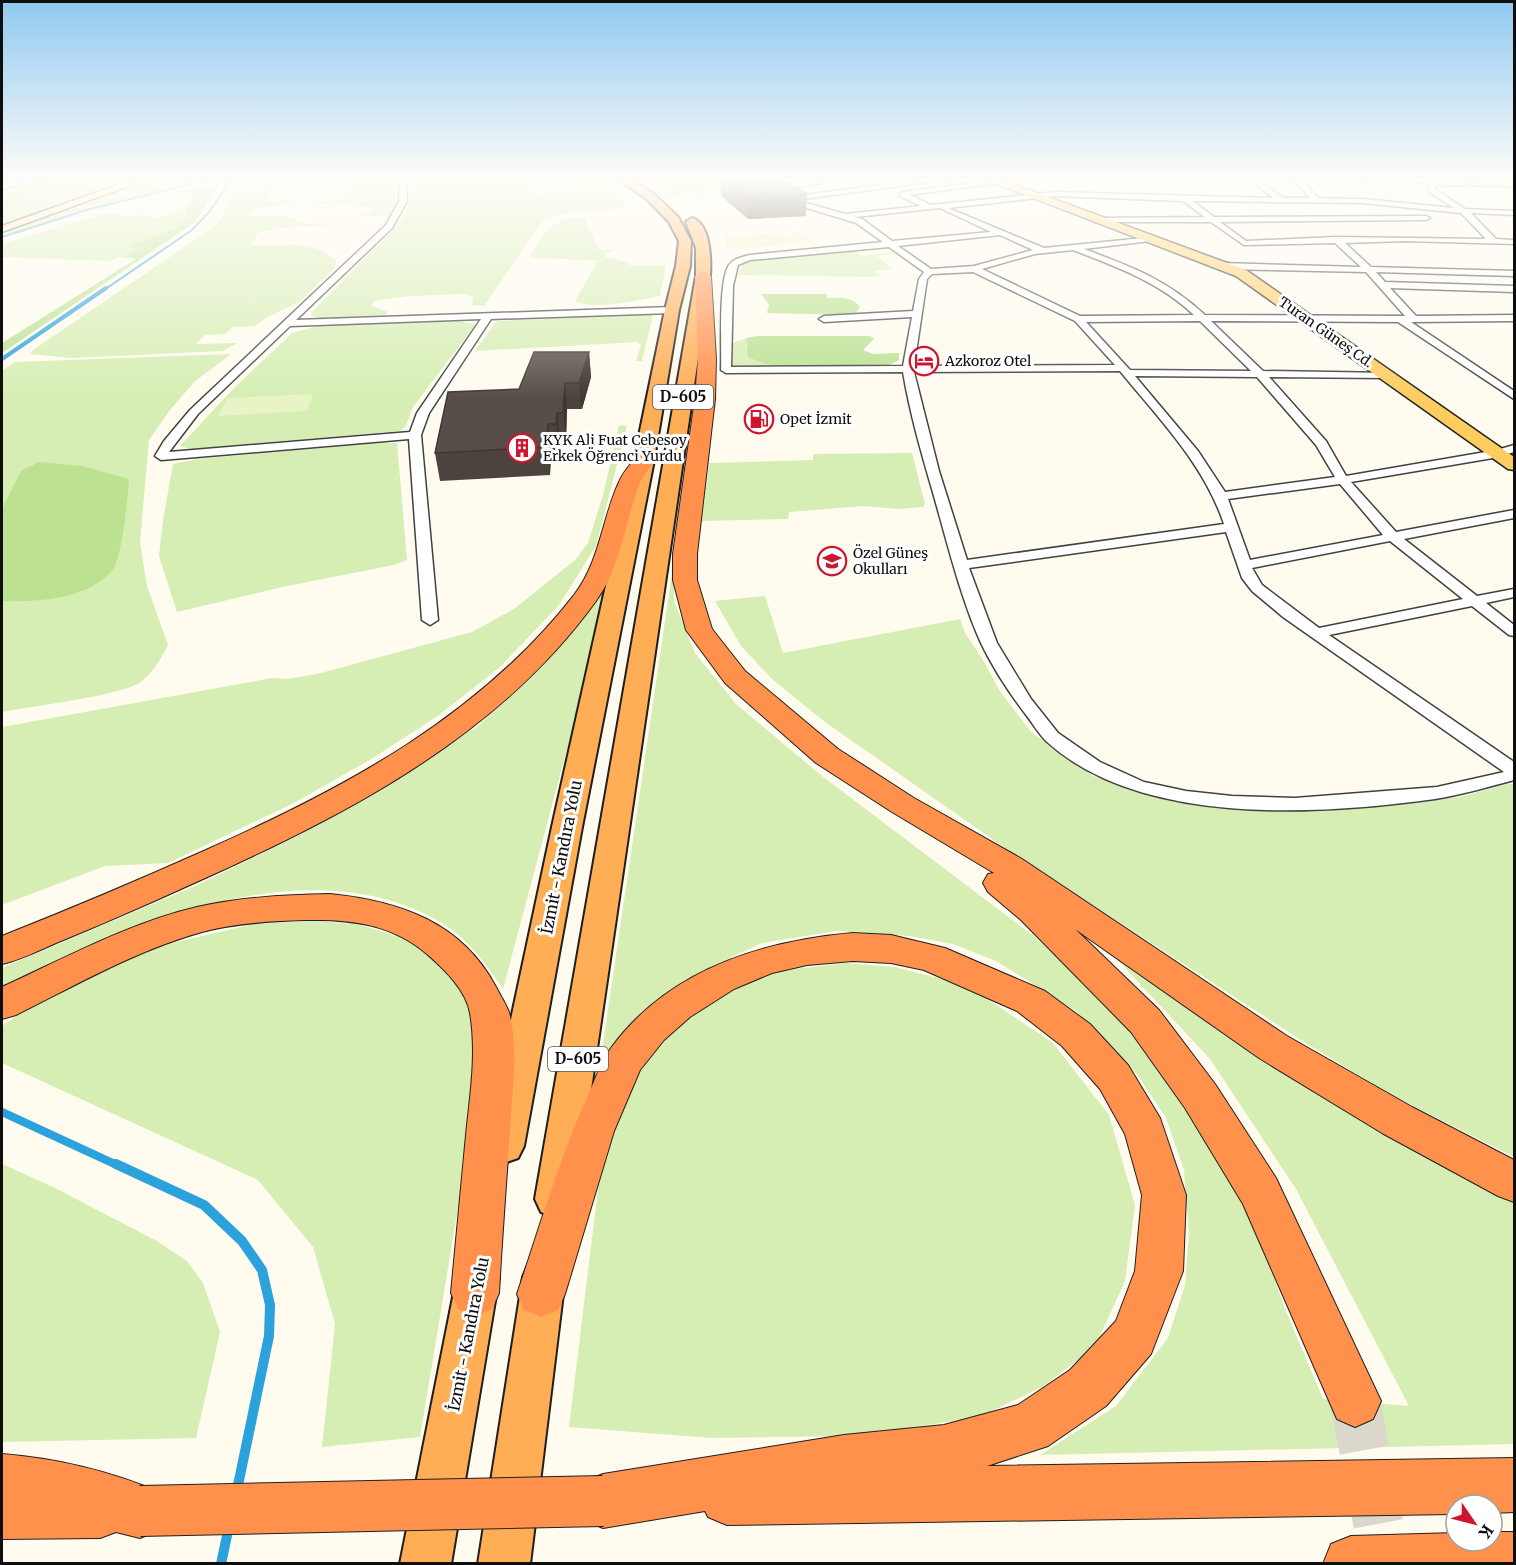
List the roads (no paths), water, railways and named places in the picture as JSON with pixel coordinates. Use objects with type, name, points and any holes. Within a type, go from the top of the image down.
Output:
[{"type":"highway","name":"İzmit - Kandıra Yolu","points":[[425,1563],[475,1293],[567,827],[644,460],[684,251]]},
{"type":"highway","name":"D-605","points":[[504,1563],[541,1294],[703,276],[702,251]]},
{"type":"highway","points":[[703,276],[707,359],[705,399],[685,554],[685,580],[699,630],[735,677],[827,756],[903,805],[1010,867],[1273,1047],[1398,1120],[1515,1182]]},
{"type":"highway","points":[[2,951],[253,843],[369,782],[472,714],[508,685],[533,660],[563,628],[588,595],[612,544],[629,481],[644,460]]},
{"type":"highway","points":[[903,805],[1034,910],[1145,1021],[1200,1096],[1260,1192],[1355,1401]]},
{"type":"highway","points":[[3,1003],[126,945],[197,920],[239,912],[330,907],[369,911],[404,922],[434,940],[455,958],[474,981],[489,1011],[494,1058],[475,1293]]},
{"type":"highway","points":[[541,1294],[593,1131],[624,1061],[650,1029],[676,1006],[721,979],[764,961],[807,951],[853,947],[891,948],[932,957],[1031,1001],[1076,1035],[1114,1077],[1145,1131],[1164,1195],[1159,1271],[1134,1337],[1088,1388],[1030,1428],[944,1451],[844,1462],[603,1501]]},
{"type":"highway","points":[[2,1481],[37,1484],[140,1511]]},
{"type":"highway","points":[[2,1512],[140,1511],[901,1493],[1401,1489],[1515,1485]]},
{"type":"highway","points":[[1351,1563],[1515,1560]]},
{"type":"main road","name":"Turan Güneş Cd.","points":[[1183,251],[1253,280],[1515,465]]},
{"type":"street","points":[[363,251],[194,412],[168,443],[161,456],[415,435]]},
{"type":"street","points":[[819,251],[757,257],[737,262],[732,267],[728,293],[726,370],[908,368],[1260,375],[1387,375]]},
{"type":"street","points":[[901,251],[929,272],[974,268],[1043,251]]},
{"type":"street","points":[[1082,251],[1160,283],[1179,296],[1260,375],[1307,425],[1322,444],[1352,493],[1394,538],[1515,632]]},
{"type":"street","points":[[1349,251],[1413,319]]},
{"type":"street","points":[[1351,253],[1368,252]]},
{"type":"street","points":[[1221,266],[1515,273]]},
{"type":"street","points":[[974,268],[1078,319],[1126,371],[1194,454],[1221,496],[1244,566],[1257,588],[1515,772]]},
{"type":"street","points":[[929,272],[923,279],[908,368],[921,429],[962,565],[989,643],[1031,710],[1052,737],[1094,766],[1139,787],[1186,797],[1232,802],[1295,804],[1437,793],[1515,772]]},
{"type":"street","points":[[1383,285],[1515,288]]},
{"type":"street","points":[[1500,288],[1503,298]]},
{"type":"street","points":[[288,323],[672,310]]},
{"type":"street","points":[[824,319],[916,314]]},
{"type":"street","points":[[1078,319],[1413,319],[1511,315]]},
{"type":"street","points":[[429,620],[415,435],[423,413],[487,318]]},
{"type":"street","points":[[1400,319],[1515,396]]},
{"type":"street","points":[[1221,496],[1343,480],[1499,453],[1515,448]]},
{"type":"street","points":[[1244,566],[1515,514]]},
{"type":"street","points":[[962,565],[1231,527]]},
{"type":"street","points":[[1317,633],[1515,593]]},
{"type":"waterway","points":[[104,290],[161,251]]},
{"type":"waterway","points":[[2,359],[106,288]]},
{"type":"waterway","points":[[2,1112],[119,1166]]},
{"type":"waterway","points":[[116,1164],[204,1205],[242,1241],[262,1270],[270,1305],[269,1336],[237,1490]]},
{"type":"waterway","points":[[221,1564],[229,1526]]},
{"type":"tunnel","points":[[1355,1401],[1386,1564]]},
{"type":"place","name":"Azkoroz Otel","points":[[924,361]]},
{"type":"place","name":"Opet İzmit","points":[[759,419]]},
{"type":"place","name":"KYK Ali Fuat Cebesoy Erkek Öğrenci Yurdu","points":[[522,448]]},
{"type":"place","name":"Özel Güneş Okulları","points":[[832,561]]}]
